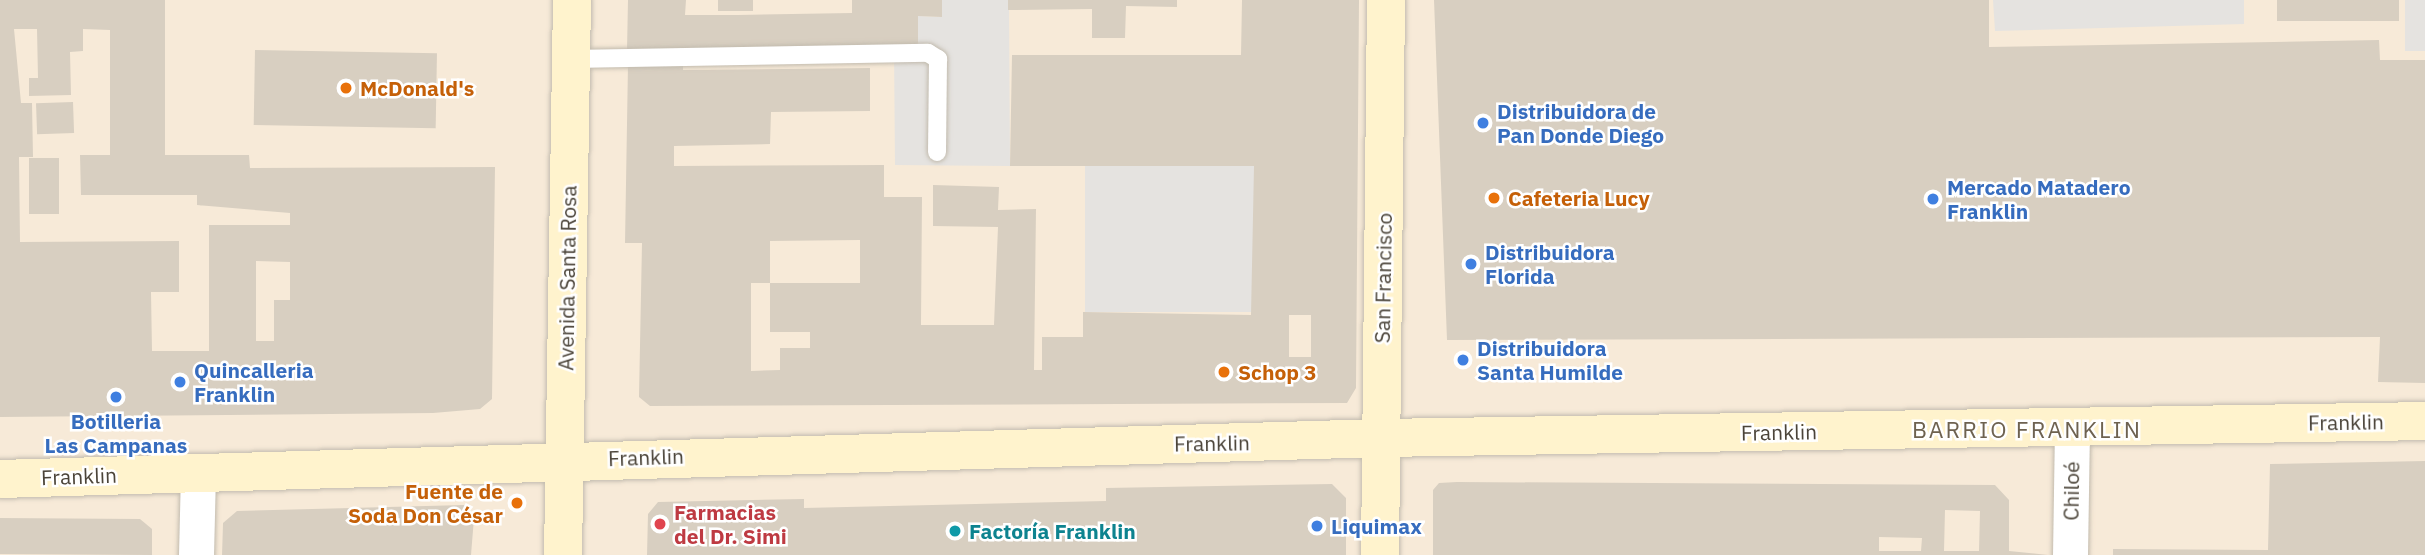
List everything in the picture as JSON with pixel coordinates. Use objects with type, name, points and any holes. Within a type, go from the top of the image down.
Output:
[{"type":"main road","name":"Avenida Santa Rosa","points":[[563,555],[572,0]]},
{"type":"main road","name":"San Francisco","points":[[1380,555],[1386,0]]},
{"type":"main road","name":"Franklin","points":[[0,479],[565,460],[1382,438],[2425,421]]},
{"type":"street","name":"Chiloé","points":[[2070,555],[2072,427]]},
{"type":"street","points":[[196,555],[198,472]]},
{"type":"lane","points":[[571,59],[928,53],[938,59],[937,152]]},
{"type":"shaded area","points":[[0,0],[2425,0],[2425,555],[0,555]]},
{"type":"shaded area","points":[[942,0],[1009,0],[1010,166],[895,165],[894,48],[918,16],[942,17]]},
{"type":"shaded area","points":[[1993,0],[2244,0],[2244,24],[1995,31]]},
{"type":"shaded area","points":[[2405,0],[2425,0],[2425,51],[2405,51]]},
{"type":"shaded area","points":[[1085,166],[1254,166],[1254,312],[1085,312]]},
{"type":"building","points":[[0,0],[165,0],[165,155],[249,155],[250,168],[495,167],[492,399],[480,409],[433,413],[0,417]],"holes":[[[14,29],[37,29],[38,78],[29,78],[29,96],[71,95],[70,52],[83,51],[83,29],[110,30],[110,155],[80,155],[81,195],[197,195],[197,205],[290,213],[290,225],[209,225],[209,351],[152,351],[151,292],[179,292],[179,241],[20,242],[19,157],[33,157],[32,103],[21,103]],[[256,261],[290,262],[290,300],[274,300],[274,341],[256,341]]]},
{"type":"building","points":[[628,0],[686,0],[685,15],[738,15],[852,13],[852,0],[942,0],[942,17],[918,16],[918,48],[627,50]]},
{"type":"building","points":[[718,0],[753,0],[753,11],[718,11]]},
{"type":"building","points":[[1008,0],[1177,0],[1177,7],[1126,6],[1125,38],[1092,38],[1092,9],[1008,10]]},
{"type":"building","points":[[1242,0],[1359,0],[1356,388],[1347,403],[650,406],[639,397],[642,243],[625,243],[628,64],[683,64],[683,70],[870,68],[870,111],[771,112],[770,144],[674,146],[674,166],[884,165],[884,197],[922,197],[921,325],[994,325],[998,227],[933,226],[933,185],[999,187],[998,210],[1036,209],[1034,370],[1042,370],[1042,337],[1083,337],[1083,312],[1251,315],[1254,166],[1010,166],[1012,55],[1241,55]],"holes":[[[860,240],[860,283],[770,283],[770,241]],[[751,283],[770,283],[770,332],[810,332],[810,348],[780,348],[780,370],[751,371]],[[1289,315],[1311,315],[1311,357],[1289,357]]]},
{"type":"building","name":"Mercado Matadero Franklin","points":[[1434,0],[1989,0],[1989,47],[2379,40],[2380,60],[2425,60],[2425,383],[2378,382],[2380,337],[1447,340]]},
{"type":"building","points":[[2277,0],[2399,0],[2399,21],[2277,21]]},
{"type":"building","name":"McDonald's","points":[[255,50],[437,53],[436,128],[254,125]]},
{"type":"building","points":[[73,102],[74,133],[37,134],[36,103]]},
{"type":"building","points":[[29,158],[59,158],[59,214],[29,214]]},
{"type":"building","points":[[2425,461],[2425,555],[2113,555],[2113,549],[2268,550],[2270,464]]},
{"type":"building","points":[[1439,483],[1995,485],[2009,500],[2009,551],[2048,555],[1433,555],[1433,490]],"holes":[[[1945,510],[1980,511],[1979,551],[1944,551]],[[1879,537],[1922,538],[1921,551],[1879,551]]]},
{"type":"building","points":[[1332,484],[1346,498],[1346,555],[647,555],[648,514],[658,502],[804,499],[804,508],[1106,501],[1106,488]]},
{"type":"building","points":[[464,505],[474,518],[471,555],[222,555],[223,523],[237,511]]},
{"type":"building","points":[[0,518],[140,519],[152,529],[152,555],[0,554]]},
{"type":"place","name":"McDonald's","points":[[346,88]]},
{"type":"place","name":"Distribuidora de Pan Donde Diego","points":[[1483,123]]},
{"type":"place","name":"Cafeteria Lucy","points":[[1494,198]]},
{"type":"place","name":"Mercado Matadero Franklin","points":[[1933,199]]},
{"type":"place","name":"Distribuidora Florida","points":[[1471,264]]},
{"type":"place","name":"Distribuidora Santa Humilde","points":[[1463,360]]},
{"type":"place","name":"Schop 3","points":[[1224,372]]},
{"type":"place","name":"Quincalleria Franklin","points":[[180,382]]},
{"type":"place","name":"Botilleria Las Campanas","points":[[116,397]]},
{"type":"place","name":"Fuente de Soda Don César","points":[[517,503]]},
{"type":"place","name":"Farmacias del Dr. Simi","points":[[660,524]]},
{"type":"place","name":"Liquimax","points":[[1317,526]]},
{"type":"place","name":"Factoría Franklin","points":[[955,531]]},
{"type":"district","name":"BARRIO FRANKLIN","points":[[2027,429]]}]
